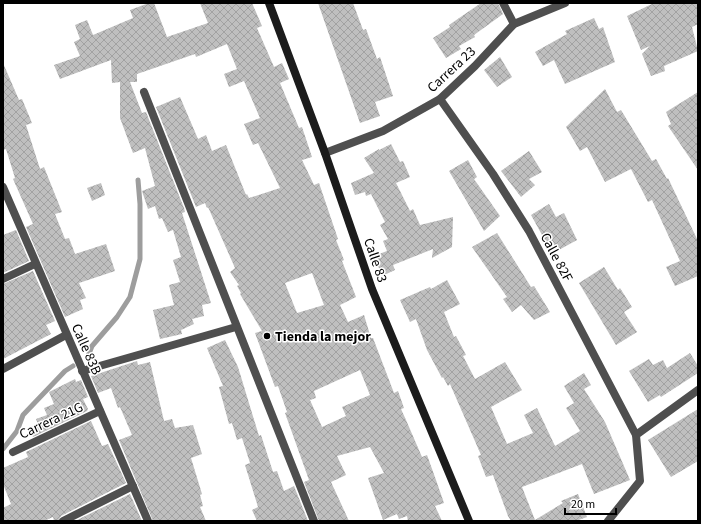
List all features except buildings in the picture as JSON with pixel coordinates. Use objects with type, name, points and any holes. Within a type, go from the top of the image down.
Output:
[{"type":"street","name":"Calle 83","points":[[270,3],[325,153],[372,289],[469,521]]},
{"type":"street","points":[[503,3],[514,24]]},
{"type":"street","name":"Carrera 23","points":[[325,153],[383,132],[440,99],[475,66],[514,24],[565,3]]},
{"type":"street","points":[[144,92],[314,521]]},
{"type":"street","name":"Calle 82F","points":[[440,99],[493,174],[529,230],[636,435]]},
{"type":"street","name":"Calle 83B","points":[[3,186],[35,264],[148,521]]},
{"type":"street","points":[[3,279],[35,264]]},
{"type":"street","points":[[82,370],[236,327]]},
{"type":"street","points":[[3,369],[66,335]]},
{"type":"street","points":[[608,521],[640,481],[636,435],[698,390]]},
{"type":"street","name":"Carrera 21G","points":[[13,452],[100,411]]},
{"type":"street","points":[[63,521],[133,486]]},
{"type":"waterway","points":[[88,356],[92,346],[117,317],[130,297],[140,259],[140,204],[138,180]]},
{"type":"waterway","points":[[3,449],[17,431],[23,415],[65,371],[73,366]]},
{"type":"place","name":"Tienda la mejor","points":[[267,336]]}]
